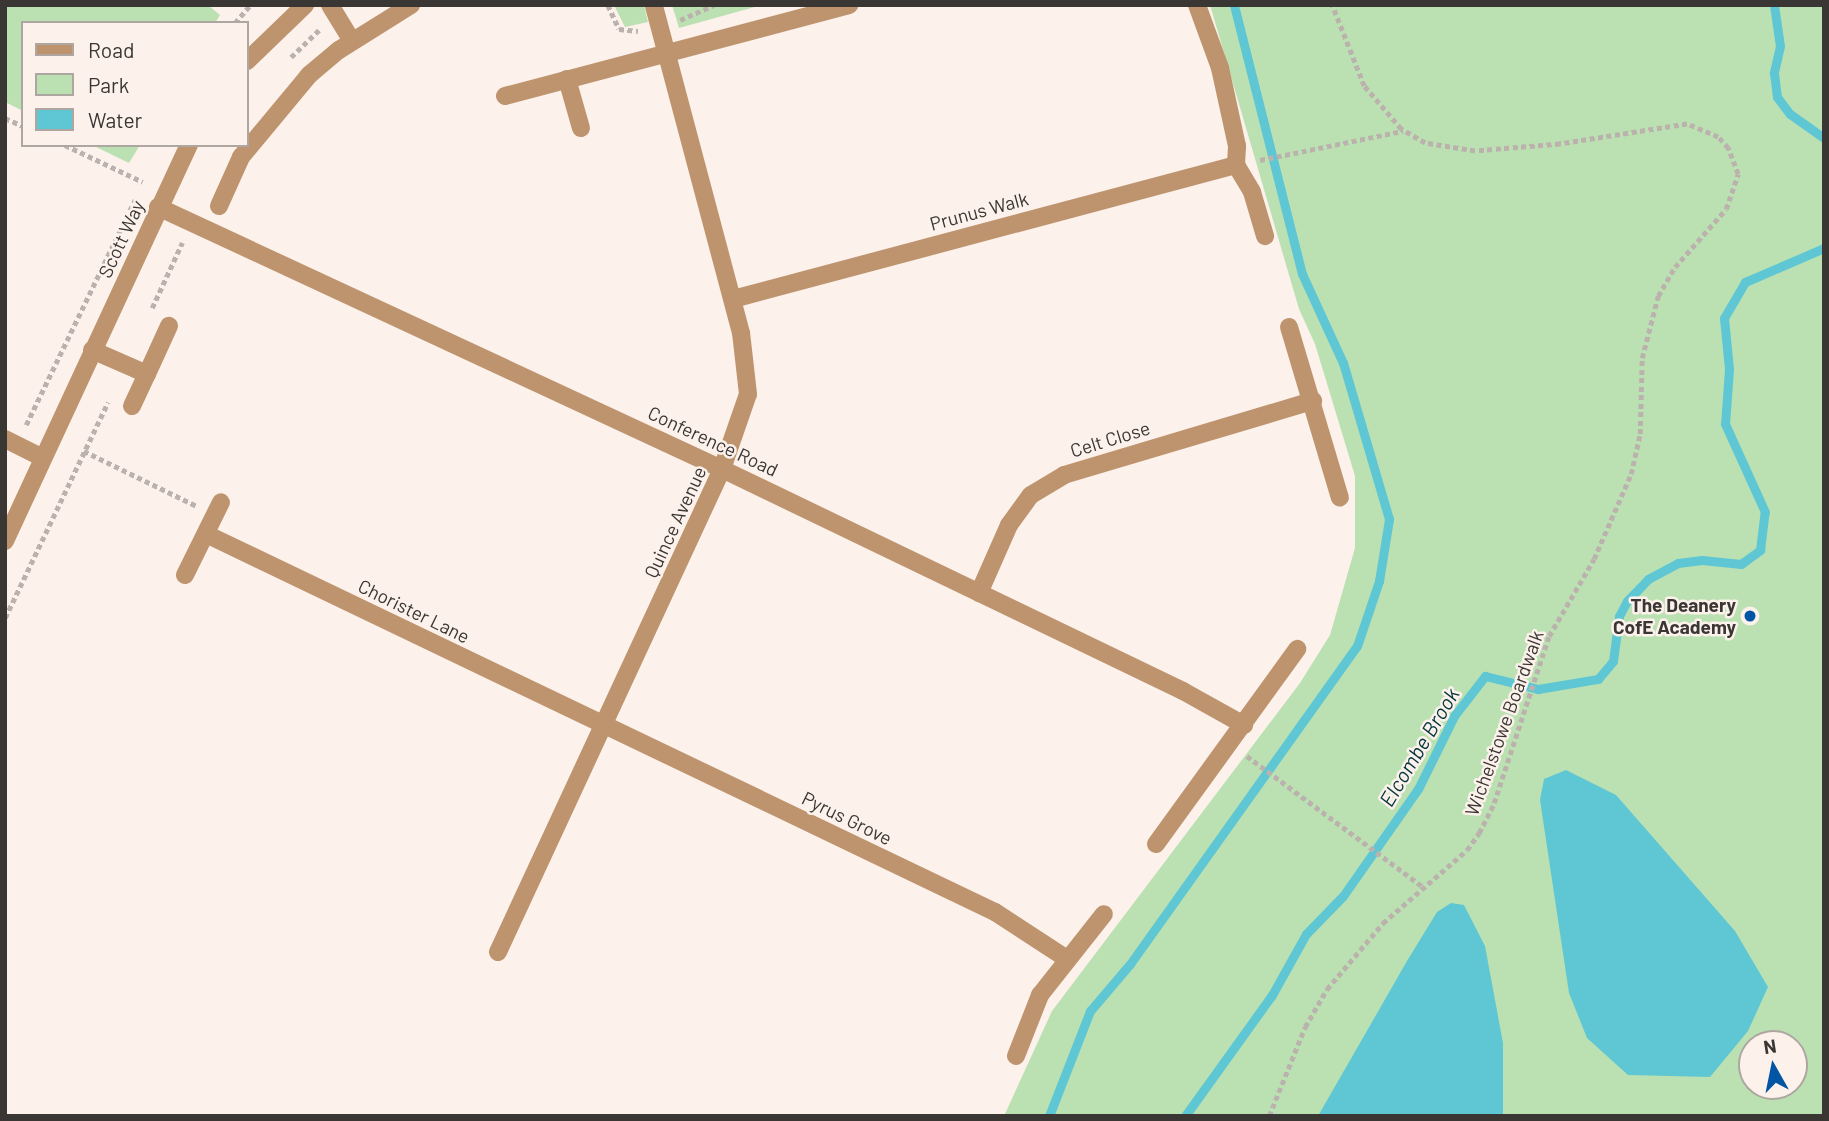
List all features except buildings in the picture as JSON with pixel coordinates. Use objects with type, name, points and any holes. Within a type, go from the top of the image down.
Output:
[{"type":"street","points":[[248,60],[305,5]]},
{"type":"street","points":[[330,5],[352,41]]},
{"type":"street","points":[[219,206],[242,158],[309,75],[352,41],[411,5]]},
{"type":"street","name":"Quince Avenue","points":[[498,952],[722,469],[743,418],[748,394],[747,365],[733,299],[654,5]]},
{"type":"street","points":[[505,96],[849,5]]},
{"type":"street","points":[[1197,5],[1216,56],[1233,123],[1236,165],[1255,205],[1265,236]]},
{"type":"street","points":[[567,79],[581,128]]},
{"type":"street","name":"Scott Way","points":[[5,541],[188,147]]},
{"type":"street","name":"Prunus Walk","points":[[733,299],[1236,165]]},
{"type":"street","name":"Conference Road","points":[[158,207],[722,469],[1183,691],[1244,725]]},
{"type":"street","points":[[132,406],[169,326]]},
{"type":"street","points":[[1289,327],[1328,448],[1340,498]]},
{"type":"street","points":[[92,350],[147,374]]},
{"type":"street","name":"Celt Close","points":[[979,593],[1009,525],[1031,495],[1064,475],[1313,401]]},
{"type":"street","points":[[11,442],[43,458]]},
{"type":"street","points":[[186,575],[219,508]]},
{"type":"street","name":"Chorister Lane","points":[[206,534],[604,725]]},
{"type":"street","points":[[1156,844],[1269,693],[1297,649]]},
{"type":"street","name":"Pyrus Grove","points":[[604,725],[995,912],[1067,959]]},
{"type":"street","points":[[1016,1056],[1040,995],[1104,914]]},
{"type":"path","points":[[237,21],[250,5]]},
{"type":"path","points":[[608,5],[619,29],[628,33],[698,16],[714,5]]},
{"type":"path","points":[[1332,5],[1364,86],[1381,111],[1404,131]]},
{"type":"path","points":[[5,118],[21,125]]},
{"type":"path","name":"Wichelstowe Boardwalk","points":[[1269,1116],[1305,1027],[1327,989],[1355,952],[1422,886],[1467,850],[1479,833],[1494,803],[1549,636],[1614,520],[1640,434],[1642,358],[1658,296],[1675,267],[1726,209],[1737,187],[1735,163],[1718,137],[1701,127],[1673,125],[1596,139],[1475,151],[1425,143],[1404,131]]},
{"type":"path","points":[[1256,160],[1404,131]]},
{"type":"path","points":[[69,147],[143,182]]},
{"type":"path","points":[[11,442],[149,170]]},
{"type":"path","points":[[84,451],[219,508]]},
{"type":"path","points":[[1256,763],[1332,822],[1422,886]]},
{"type":"green space","points":[[5,5],[208,5],[220,15],[216,21],[21,21],[21,110],[5,102]]},
{"type":"green space","points":[[614,5],[644,5],[648,22],[625,27]]},
{"type":"green space","points":[[672,5],[762,5],[679,28]]},
{"type":"green space","points":[[1210,5],[1824,5],[1824,1116],[1004,1116],[1052,1011],[1300,683],[1330,635],[1355,548],[1355,476],[1315,344],[1299,309]]},
{"type":"green space","points":[[96,147],[139,147],[129,163]]},
{"type":"water","points":[[1566,770],[1616,795],[1735,931],[1768,987],[1748,1030],[1738,1030],[1738,1043],[1710,1077],[1628,1075],[1587,1038],[1569,993],[1540,800],[1544,779]]},
{"type":"water","points":[[1451,903],[1464,905],[1485,946],[1503,1043],[1503,1116],[1318,1116],[1437,912]]},
{"type":"waterway","points":[[1049,1116],[1090,1011],[1130,964],[1357,646],[1379,581],[1389,519],[1343,363],[1302,274],[1234,5]]},
{"type":"waterway","name":"Elcombe Brook","points":[[1774,5],[1780,46],[1774,73],[1777,97],[1790,114],[1824,138]]},
{"type":"waterway","name":"Elcombe Brook","points":[[1185,1116],[1272,995],[1306,934],[1343,896],[1418,789],[1454,716],[1485,676],[1538,689],[1598,679],[1613,661],[1619,616],[1627,601],[1648,579],[1678,563],[1702,560],[1741,564],[1760,550],[1765,512],[1725,424],[1729,369],[1724,318],[1745,282],[1824,248]]},
{"type":"place","name":"The Deanery CofE Academy","points":[[1750,616]]}]
